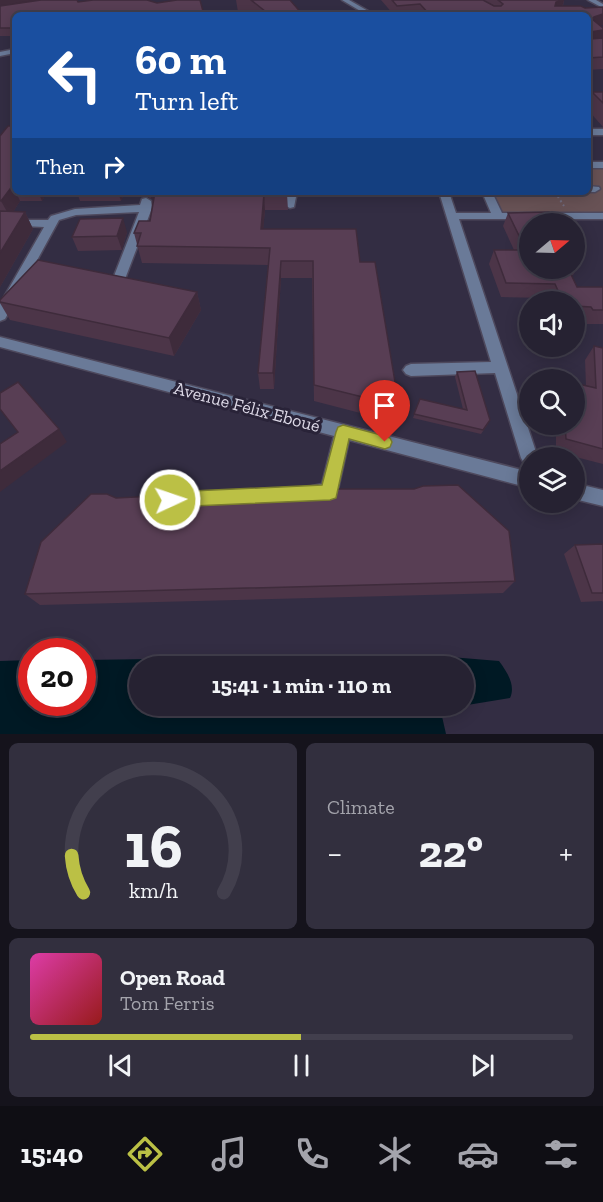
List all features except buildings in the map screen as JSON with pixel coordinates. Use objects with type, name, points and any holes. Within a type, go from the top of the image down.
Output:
[{"type":"street","points":[[345,0],[367,12]]},
{"type":"street","points":[[591,0],[602,2]]},
{"type":"street","points":[[290,206],[292,195]]},
{"type":"street","points":[[445,195],[526,447]]},
{"type":"street","points":[[489,195],[498,216]]},
{"type":"street","points":[[0,316],[50,224],[58,216],[71,212],[146,205],[120,276]]},
{"type":"street","points":[[0,216],[8,224],[50,224]]},
{"type":"street","points":[[452,216],[603,216]]},
{"type":"street","name":"Avenue Félix Eboué","points":[[0,342],[519,477]]},
{"type":"street","points":[[411,370],[501,367]]},
{"type":"street","points":[[330,492],[331,477],[343,432]]},
{"type":"street","points":[[296,494],[350,493]]},
{"type":"street","points":[[585,494],[603,498]]},
{"type":"shaded area","points":[[591,167],[603,167],[603,212],[502,213],[493,195],[591,195]]},
{"type":"water","points":[[426,655],[438,656],[357,656]]},
{"type":"water","points":[[129,659],[129,716],[442,716],[446,734],[0,734],[0,661],[18,660],[18,716],[96,716],[96,660]]},
{"type":"water","points":[[474,659],[499,661],[511,683],[510,698],[474,704]]},
{"type":"route","points":[[170,500],[330,492],[331,477],[343,432],[385,442]]}]
